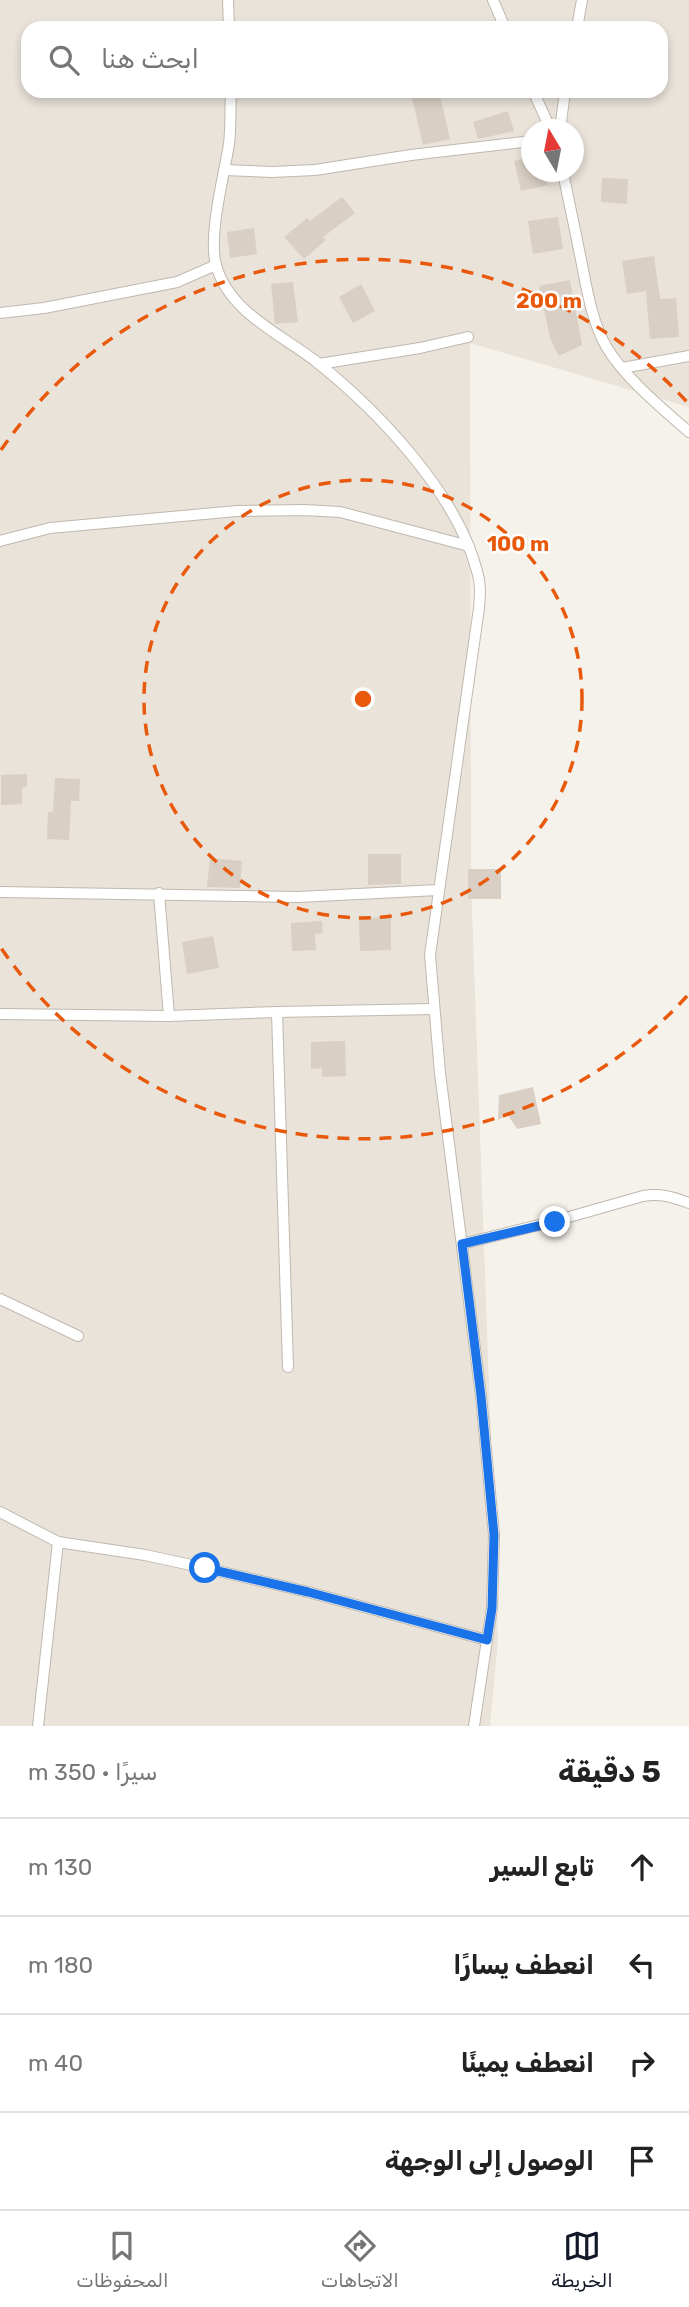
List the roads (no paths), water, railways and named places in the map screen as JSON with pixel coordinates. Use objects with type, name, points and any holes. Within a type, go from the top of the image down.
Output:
[{"type":"street","points":[[228,0],[229,21]]},
{"type":"street","points":[[493,0],[502,21]]},
{"type":"street","points":[[578,21],[582,0]]},
{"type":"street","points":[[231,98],[230,125],[215,238],[216,265],[229,289],[247,311],[319,364],[362,402],[401,442],[457,519],[478,572],[479,608],[430,955],[434,1009],[481,1396],[494,1535],[492,1597],[474,1726]]},
{"type":"street","points":[[536,98],[546,119]]},
{"type":"street","points":[[561,119],[564,98]]},
{"type":"street","points":[[224,170],[315,170],[521,142]]},
{"type":"street","points":[[565,182],[593,313],[608,349],[622,368],[689,432]]},
{"type":"street","points":[[0,313],[44,308],[177,282],[216,265]]},
{"type":"street","points":[[319,364],[420,348],[468,337]]},
{"type":"street","points":[[622,368],[689,356]]},
{"type":"street","points":[[0,541],[50,527],[237,511],[304,510],[340,512],[469,546]]},
{"type":"street","points":[[0,892],[298,897],[438,890]]},
{"type":"street","points":[[159,893],[169,1016]]},
{"type":"street","points":[[0,1014],[169,1016],[434,1009]]},
{"type":"street","points":[[277,1012],[288,1367]]},
{"type":"street","points":[[462,1244],[555,1222],[643,1196],[671,1196],[689,1203]]},
{"type":"street","points":[[0,1299],[78,1336]]},
{"type":"street","points":[[0,1512],[58,1542],[145,1555],[205,1568],[308,1592],[487,1640]]},
{"type":"street","points":[[38,1726],[58,1542]]}]
